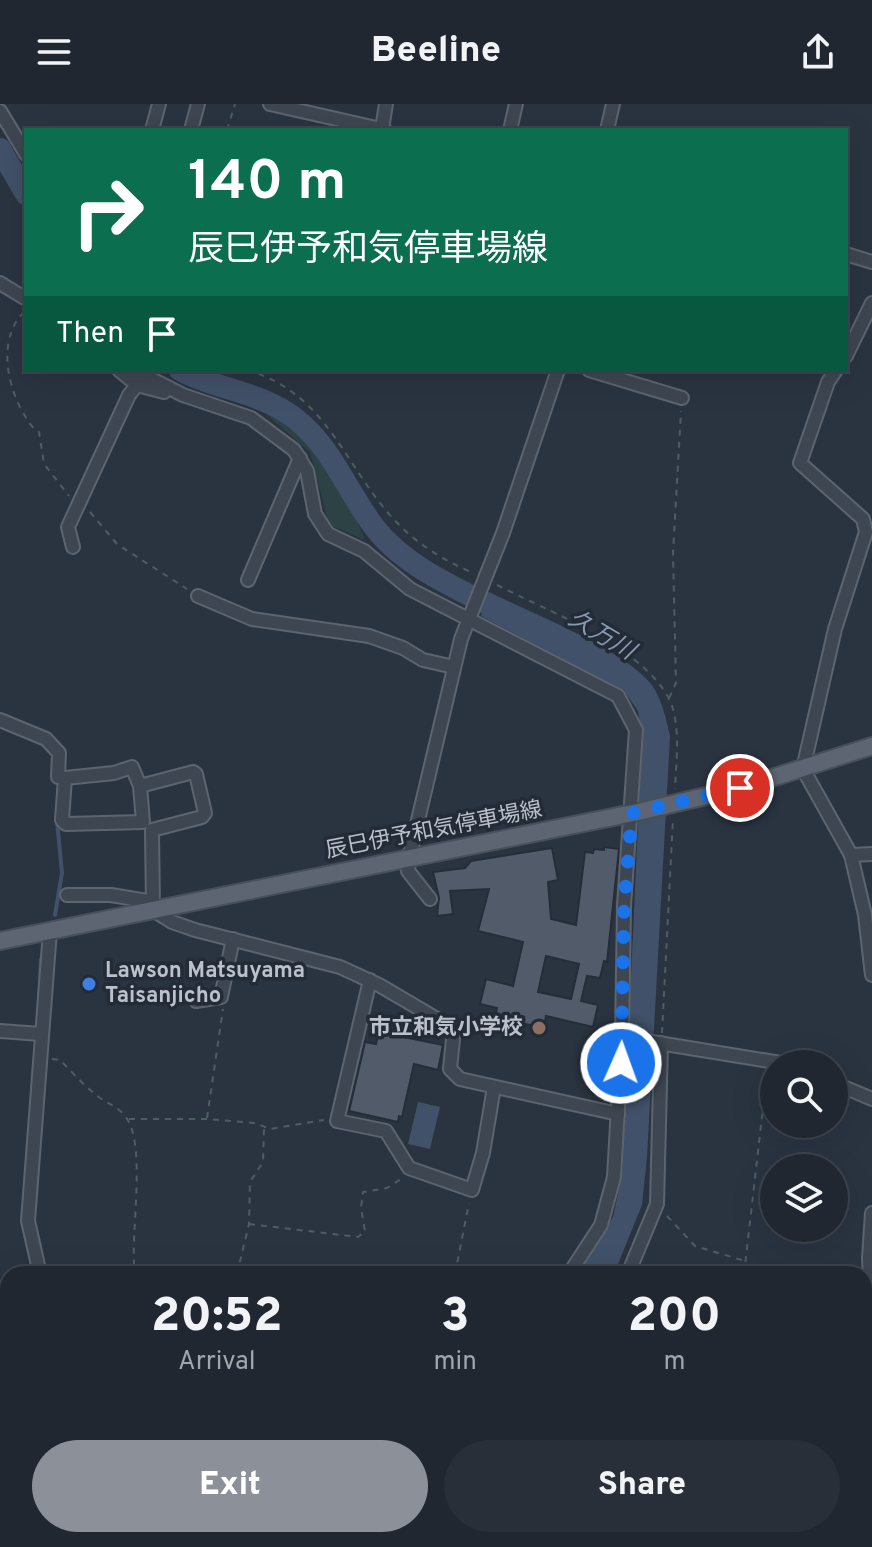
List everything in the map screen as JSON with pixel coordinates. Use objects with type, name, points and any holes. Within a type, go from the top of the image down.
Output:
[{"type":"main road","name":"辰巳伊予和気停車場線","points":[[0,941],[153,906],[635,813],[803,769],[872,746]]},
{"type":"street","points":[[153,128],[159,104]]},
{"type":"street","points":[[192,128],[198,104]]},
{"type":"street","points":[[270,104],[379,128]]},
{"type":"street","points":[[384,128],[386,104]]},
{"type":"street","points":[[510,128],[516,104]]},
{"type":"street","points":[[607,128],[613,104]]},
{"type":"street","points":[[0,111],[24,151]]},
{"type":"street","points":[[848,255],[872,262]]},
{"type":"street","points":[[0,283],[24,298]]},
{"type":"street","points":[[848,352],[872,303]]},
{"type":"street","points":[[121,372],[137,385],[183,395],[251,418],[300,458],[307,471],[315,514],[328,534],[364,551],[410,589],[468,616],[618,696],[636,730],[635,813],[624,906],[624,1037],[614,1177],[608,1208],[591,1244],[575,1266]]},
{"type":"street","points":[[138,372],[183,395]]},
{"type":"street","points":[[430,899],[408,871],[409,858],[454,667],[468,616],[557,372]]},
{"type":"street","points":[[596,372],[682,398]]},
{"type":"street","points":[[835,372],[828,382],[800,463],[863,519],[866,532],[835,629],[803,769],[851,855],[865,915],[872,975]]},
{"type":"street","points":[[73,547],[68,527],[129,395],[137,385]]},
{"type":"street","points":[[248,580],[300,458]]},
{"type":"street","points":[[198,596],[252,619],[369,636],[403,648],[423,660],[454,667]]},
{"type":"street","points":[[0,720],[46,739],[59,753],[58,777],[114,773],[132,767],[140,786],[148,826],[153,906]]},
{"type":"street","points":[[65,778],[62,820],[66,824],[148,826],[202,817],[205,813],[193,772],[140,786]]},
{"type":"street","points":[[851,855],[872,854]]},
{"type":"street","points":[[67,895],[111,895],[153,906],[172,922],[340,967],[370,980],[417,1010],[450,1024],[455,1037],[452,1073],[494,1087],[618,1114]]},
{"type":"street","points":[[38,1266],[28,1221],[50,931]]},
{"type":"street","points":[[196,1001],[221,997],[233,939]]},
{"type":"street","points":[[370,980],[337,1121],[386,1131],[409,1168],[472,1190],[483,1153],[494,1087]]},
{"type":"street","points":[[0,1031],[41,1034]]},
{"type":"street","points":[[624,1037],[760,1059]]},
{"type":"street","points":[[631,1266],[657,1204],[660,1043]]},
{"type":"street","points":[[848,1089],[872,1099]]},
{"type":"street","points":[[869,1266],[872,1213]]},
{"type":"path","points":[[228,128],[235,104]]},
{"type":"path","points":[[24,312],[12,321],[8,330],[4,372],[30,425],[39,432],[44,464],[79,504],[99,519],[117,544],[198,596]]},
{"type":"path","points":[[669,699],[676,683],[673,553],[677,528],[676,457],[682,398]]},
{"type":"path","points":[[207,1119],[221,997]]},
{"type":"path","points":[[39,1057],[60,1060],[128,1119],[133,1138],[137,1212],[131,1251],[134,1266]]},
{"type":"path","points":[[128,1119],[207,1119],[255,1123],[264,1128],[310,1120],[337,1121]]},
{"type":"path","points":[[239,1266],[249,1224],[250,1182],[263,1162],[264,1128]]},
{"type":"path","points":[[745,1266],[760,1133]]},
{"type":"path","points":[[249,1224],[350,1238],[364,1236],[363,1192],[393,1185],[409,1168]]},
{"type":"path","points":[[457,1266],[472,1190]]},
{"type":"path","points":[[657,1204],[695,1246],[746,1261]]},
{"type":"green space","points":[[267,415],[286,421],[303,432],[317,447],[340,483],[365,540],[334,527],[328,520],[310,452]]},
{"type":"water","points":[[489,592],[620,658],[651,684],[663,709],[670,736],[647,1157],[642,1205],[617,1266],[582,1266],[613,1217],[622,1175],[642,736],[638,711],[624,691],[481,616]]},
{"type":"water","points":[[418,1102],[440,1107],[430,1149],[408,1144]]},
{"type":"building","points":[[604,847],[619,849],[607,962],[604,961],[600,978],[587,976],[581,1001],[598,1005],[593,1027],[546,1016],[544,1028],[507,1020],[508,1017],[496,1014],[497,1008],[480,1004],[486,979],[513,986],[523,942],[478,931],[489,889],[450,891],[453,914],[437,916],[439,898],[433,872],[465,868],[471,861],[552,848],[558,880],[548,882],[551,919],[576,925],[585,852],[604,850]],"holes":[[[546,956],[579,964],[571,999],[538,992]]]},
{"type":"building","points":[[379,1032],[443,1045],[438,1070],[414,1064],[402,1117],[399,1116],[398,1122],[349,1111],[365,1042],[376,1044]]},
{"type":"waterway","name":"久万川","points":[[0,149],[24,191]]},
{"type":"waterway","name":"久万川","points":[[184,372],[270,403],[297,420],[320,444],[365,514],[388,543],[439,579],[512,617]]},
{"type":"waterway","points":[[55,915],[62,873],[57,821]]},
{"type":"waterway","points":[[39,1004],[41,959]]},
{"type":"place","name":"Lawson Matsuyama Taisanjicho","points":[[89,984]]},
{"type":"place","name":"市立和気小学校","points":[[539,1028]]},
{"type":"route","points":[[621,1063],[624,906],[632,813],[740,788]]}]
